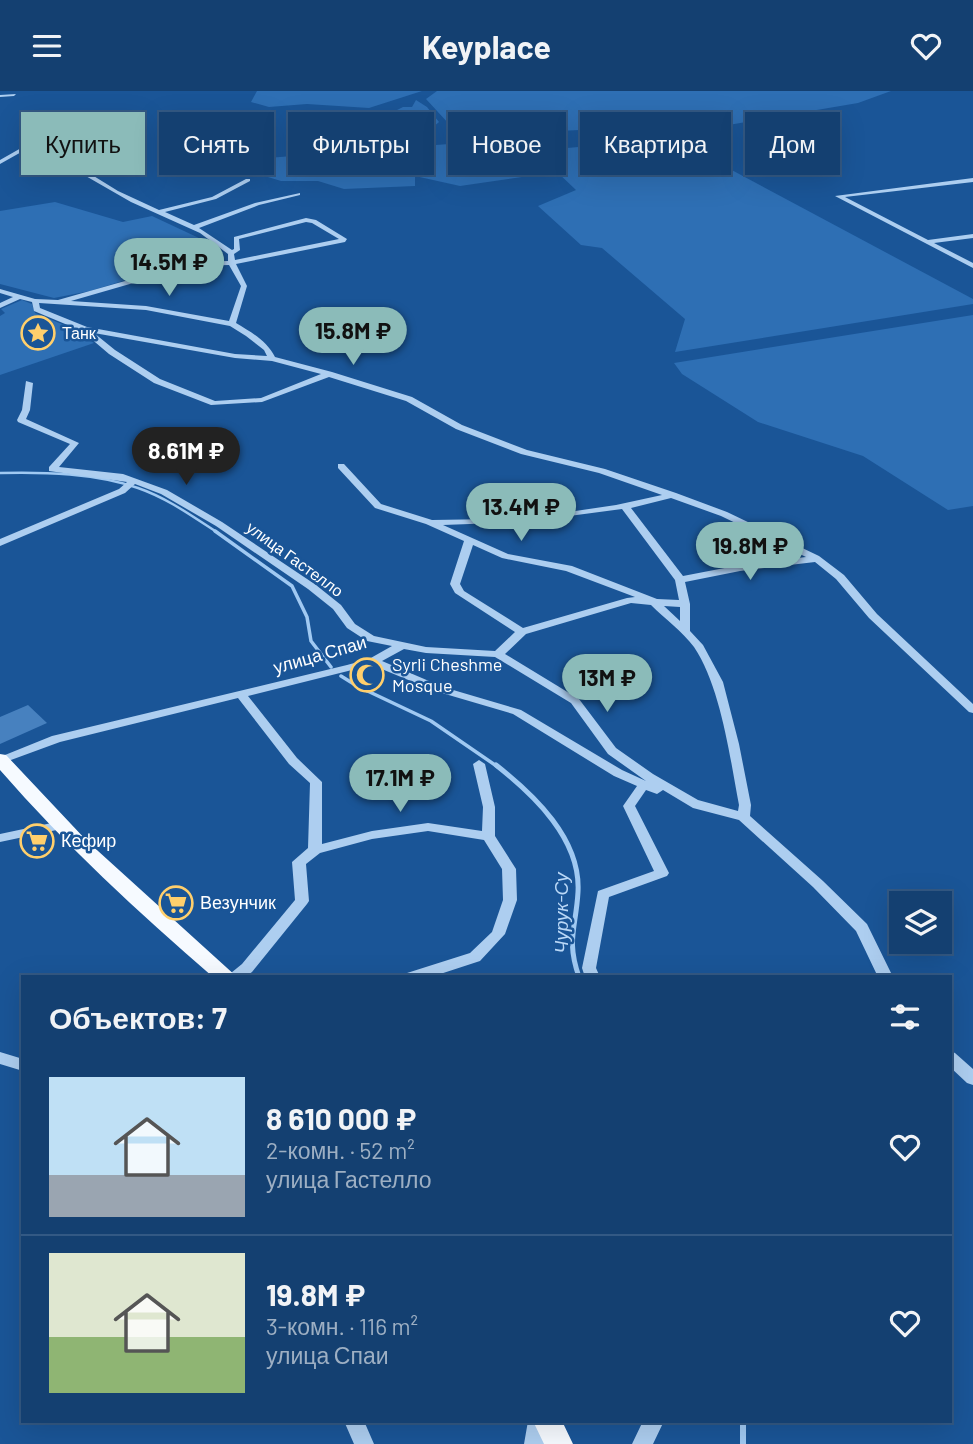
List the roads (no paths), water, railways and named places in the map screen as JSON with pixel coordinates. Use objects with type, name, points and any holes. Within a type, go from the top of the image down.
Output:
[{"type":"main road","points":[[1,760],[61,825],[158,919],[225,975]]},
{"type":"main road","points":[[548,1423],[559,1444]]},
{"type":"street","points":[[0,96],[14,96]]},
{"type":"street","points":[[0,162],[21,150]]},
{"type":"street","points":[[86,175],[113,193],[192,228],[224,246],[231,253],[232,263],[244,286],[232,324]]},
{"type":"street","points":[[158,212],[214,198],[248,180]]},
{"type":"street","points":[[838,196],[973,180]]},
{"type":"street","points":[[192,228],[257,204],[298,194]]},
{"type":"street","points":[[838,196],[973,266]]},
{"type":"street","points":[[60,302],[192,264],[232,263],[269,258],[345,240],[314,221],[306,220],[236,238],[237,250],[231,253]]},
{"type":"street","points":[[926,242],[973,236]]},
{"type":"street","points":[[0,291],[35,301],[146,308],[232,324],[267,349],[272,359]]},
{"type":"street","points":[[0,306],[19,297]]},
{"type":"street","points":[[35,301],[37,309],[85,329],[235,356],[272,359],[329,374],[409,399],[459,427],[524,452],[602,471],[724,514],[817,558],[840,577],[873,615],[973,710]]},
{"type":"street","points":[[85,329],[112,352],[157,381],[214,403],[262,400],[329,374]]},
{"type":"street","name":"улица Гастелло","points":[[29,383],[26,410],[21,419],[75,443],[52,469],[164,492],[219,524],[312,587],[337,607],[351,626],[371,639],[403,645]]},
{"type":"street","points":[[341,466],[378,506],[429,522],[505,556],[568,568],[652,600],[698,645],[717,682],[733,744],[745,805],[744,817]]},
{"type":"street","points":[[0,543],[122,491],[129,483]]},
{"type":"street","points":[[429,522],[463,523],[626,508],[673,495]]},
{"type":"street","points":[[626,508],[680,580],[685,604],[685,631]]},
{"type":"street","points":[[469,541],[455,584],[460,593],[522,632]]},
{"type":"street","points":[[680,580],[740,568],[817,558]]},
{"type":"street","points":[[498,654],[522,632],[631,600],[685,604]]},
{"type":"street","points":[[403,645],[426,650],[498,654],[575,701],[612,751],[649,777],[697,805]]},
{"type":"street","name":"улица Спаи","points":[[1,760],[56,739],[373,660],[403,645]]},
{"type":"street","points":[[373,660],[439,689],[517,712],[618,773],[697,805],[744,817],[862,928],[885,975]]},
{"type":"street","points":[[241,694],[293,761],[316,782],[315,850]]},
{"type":"street","points":[[418,975],[475,957],[498,934],[510,900],[509,869],[488,836],[489,807],[479,764]]},
{"type":"street","points":[[592,975],[589,968],[603,894],[662,873],[629,806],[644,784]]},
{"type":"street","points":[[0,838],[61,825]]},
{"type":"street","points":[[251,972],[302,901],[299,862],[315,850],[372,835],[428,827],[488,836]]},
{"type":"street","points":[[0,1058],[21,1064]]},
{"type":"street","points":[[952,1059],[973,1079]]},
{"type":"street","points":[[355,1423],[364,1444]]},
{"type":"street","points":[[534,1444],[538,1423]]},
{"type":"street","points":[[642,1444],[653,1423]]},
{"type":"waterway","name":"Чурук-Су","points":[[0,473],[70,475],[122,483],[159,497],[216,532]]},
{"type":"waterway","name":"Чурук-Су","points":[[216,532],[292,586],[307,617],[311,641],[331,667]]},
{"type":"waterway","name":"Чурук-Су","points":[[341,676],[431,721],[498,767]]},
{"type":"waterway","name":"Чурук-Су","points":[[496,765],[539,804],[563,836],[572,854],[578,892],[572,943],[578,975]]},
{"type":"waterway","name":"Чурук-Су","points":[[743,1423],[743,1444]]},
{"type":"place","name":"Танк","points":[[38,333]]},
{"type":"place","name":"Syrli Cheshme Mosque","points":[[367,675]]},
{"type":"place","name":"Кефир","points":[[37,841]]},
{"type":"place","name":"Везунчик","points":[[176,903]]}]
